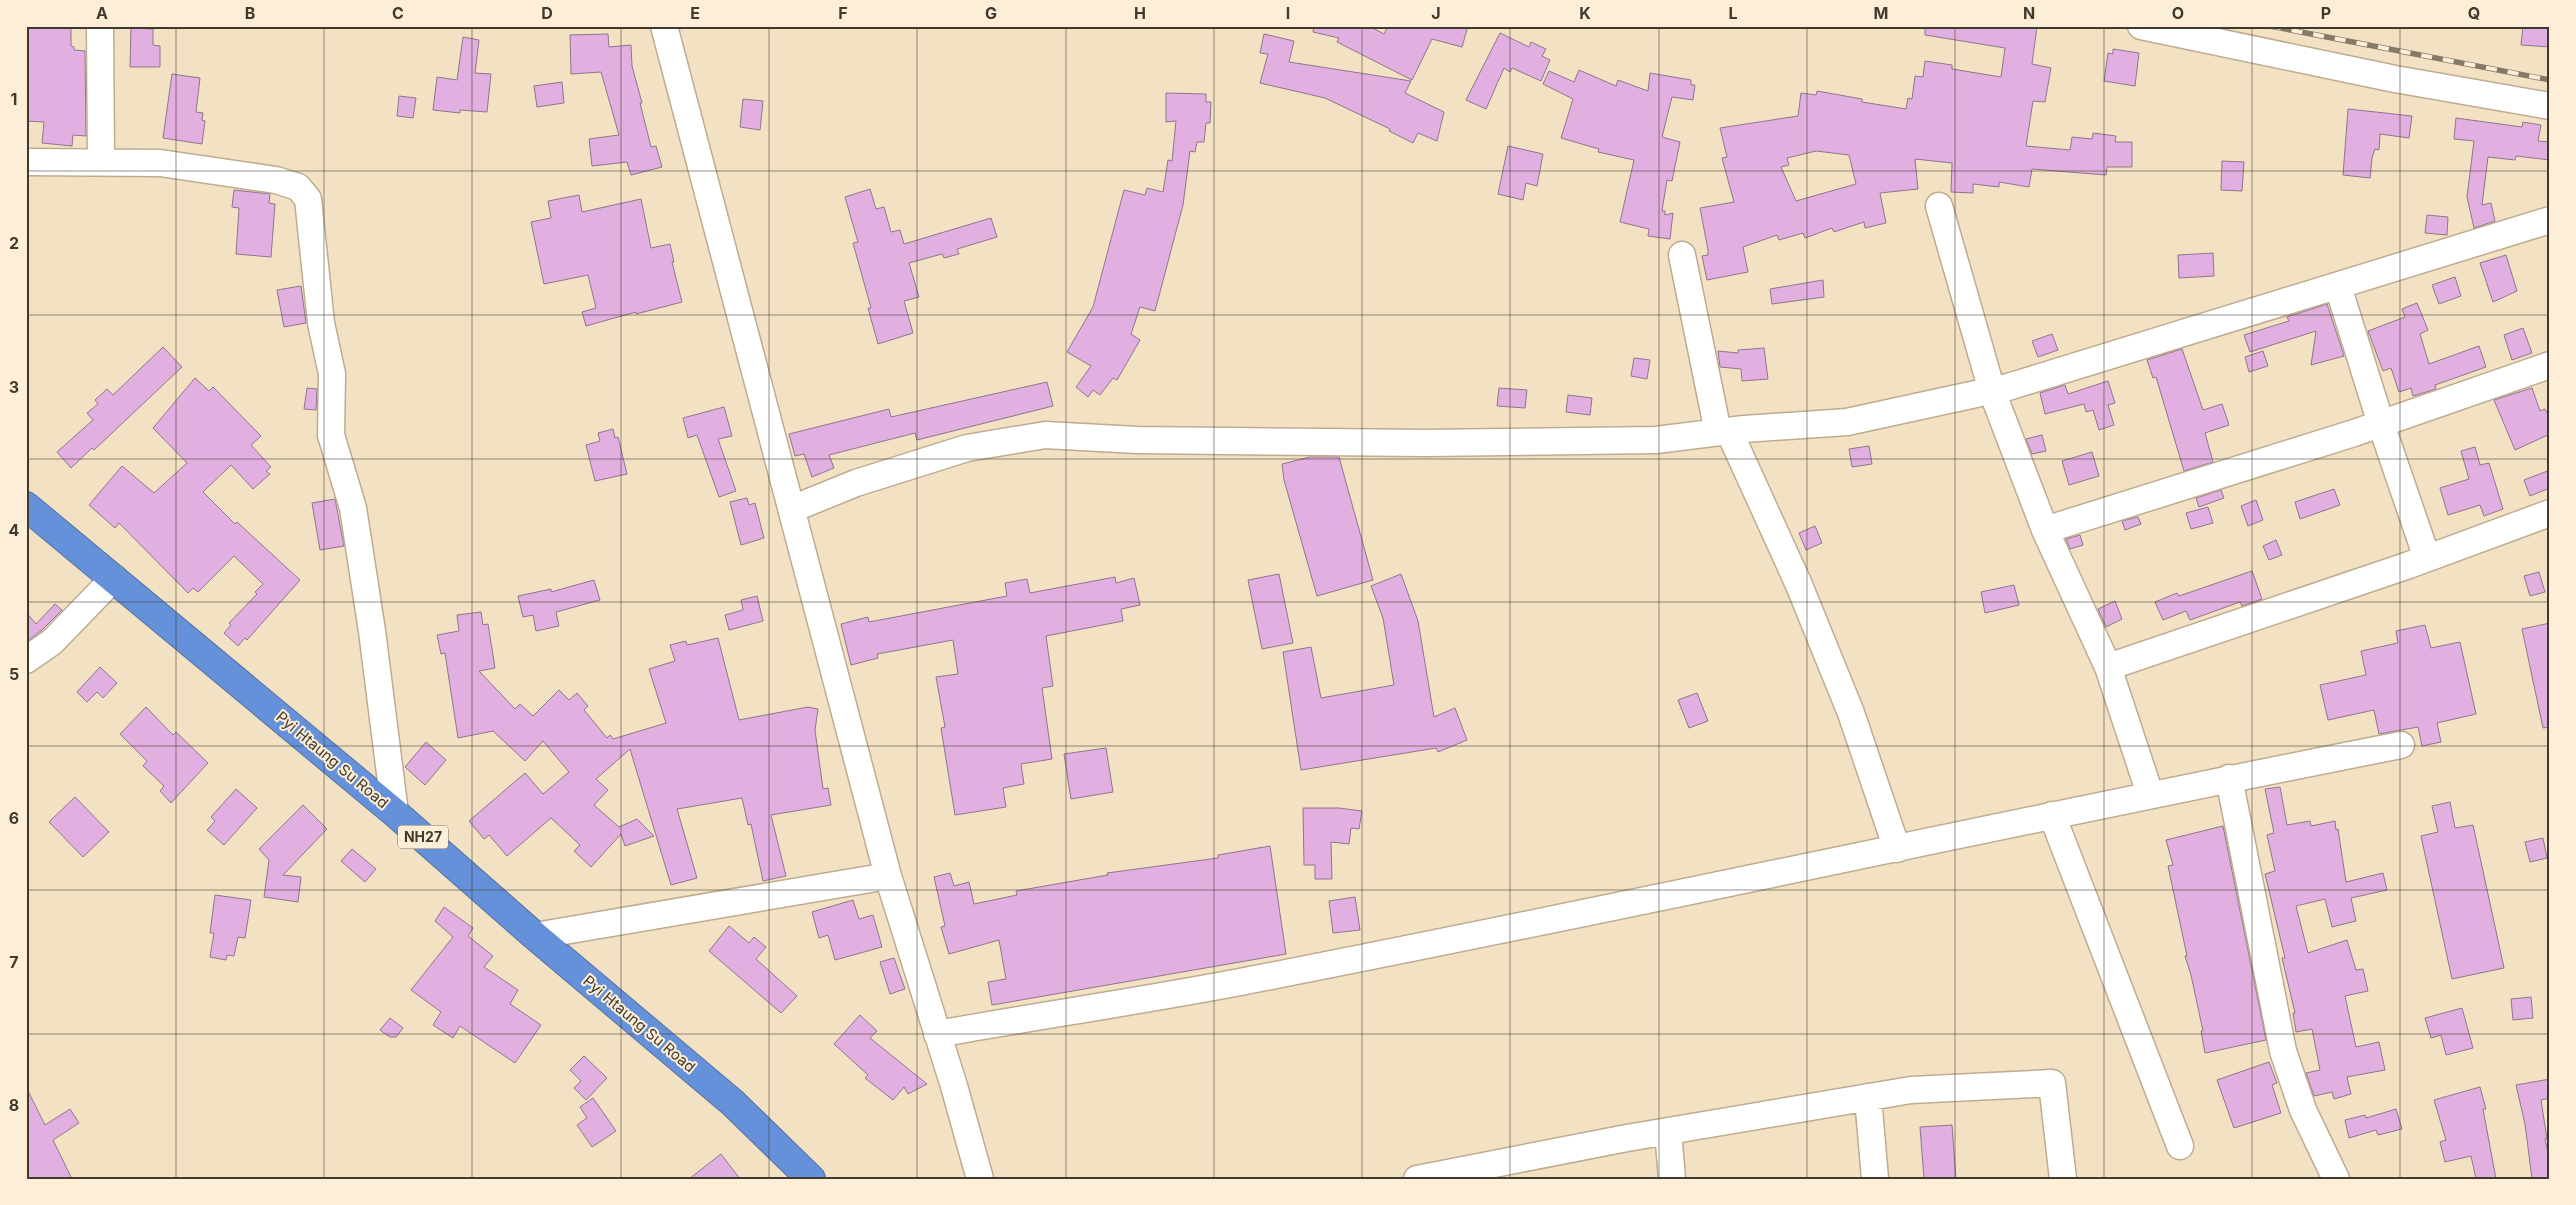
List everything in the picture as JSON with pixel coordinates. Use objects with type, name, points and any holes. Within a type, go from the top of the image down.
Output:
[{"type":"highway","name":"Pyi Htaung Su Road","points":[[26,506],[395,813],[535,936],[733,1103],[811,1179]]},
{"type":"street","points":[[100,26],[101,162]]},
{"type":"street","points":[[664,26],[888,876],[938,1034],[980,1179]]},
{"type":"street","points":[[2141,26],[2395,79],[2550,106]]},
{"type":"street","points":[[26,162],[160,163],[276,180],[298,187],[308,199],[321,323],[332,374],[331,435],[353,508],[372,631],[395,813]]},
{"type":"street","points":[[1939,206],[1992,391],[2045,530],[2108,666],[2150,794]]},
{"type":"street","points":[[792,509],[856,483],[967,448],[1045,435],[1137,440],[1426,443],[1656,440],[1724,432],[1847,422],[1992,391],[2550,220]]},
{"type":"street","points":[[1682,255],[1724,432],[1799,585],[1851,712],[1897,849]]},
{"type":"street","points":[[2338,286],[2381,424],[2427,558]]},
{"type":"street","points":[[2045,530],[2381,424],[2550,366]]},
{"type":"street","points":[[2108,666],[2427,558],[2550,513]]},
{"type":"street","points":[[26,660],[52,642],[114,578]]},
{"type":"street","points":[[938,1034],[1237,982],[1897,849],[2150,794],[2401,745]]},
{"type":"street","points":[[2229,778],[2283,1051],[2303,1110],[2336,1179]]},
{"type":"street","points":[[2052,815],[2180,1146]]},
{"type":"street","points":[[535,936],[888,876]]},
{"type":"street","points":[[1417,1179],[1668,1131],[1911,1090],[2052,1083],[2063,1179]]},
{"type":"street","points":[[1868,1098],[1875,1179]]},
{"type":"street","points":[[1668,1131],[1672,1179]]},
{"type":"building","points":[[26,26],[71,26],[71,46],[74,47],[74,50],[85,51],[86,136],[73,135],[72,146],[42,143],[44,122],[26,121]]},
{"type":"building","points":[[1314,26],[1369,26],[1384,34],[1388,26],[1468,26],[1462,47],[1432,39],[1412,80],[1337,42],[1339,38],[1313,32]]},
{"type":"building","points":[[1925,26],[2037,26],[2032,64],[2051,68],[2045,102],[2033,101],[2026,146],[2070,150],[2072,137],[2092,139],[2093,133],[2116,136],[2115,142],[2132,142],[2132,167],[2107,167],[2106,175],[2032,169],[2029,187],[1999,182],[1999,187],[1973,184],[1973,193],[1951,192],[1952,163],[1915,159],[1918,189],[1880,193],[1886,223],[1865,228],[1864,222],[1834,232],[1832,228],[1805,238],[1803,233],[1779,240],[1777,235],[1743,247],[1748,272],[1707,280],[1702,256],[1708,255],[1708,250],[1700,208],[1734,202],[1722,158],[1727,157],[1720,128],[1798,116],[1801,93],[1816,95],[1817,91],[1862,99],[1862,102],[1906,109],[1908,98],[1912,99],[1915,76],[1923,77],[1925,61],[1952,65],[1952,69],[2001,77],[2005,48],[1925,35]],"holes":[[[1816,151],[1849,155],[1856,184],[1796,201],[1781,167],[1789,165],[1787,158]]]},
{"type":"building","points":[[2523,26],[2550,28],[2550,47],[2521,45]]},
{"type":"building","points":[[131,28],[153,29],[153,45],[160,46],[160,67],[130,67]]},
{"type":"building","points":[[1500,33],[1529,47],[1531,42],[1546,49],[1542,56],[1550,60],[1541,81],[1512,68],[1510,72],[1504,68],[1486,109],[1466,100]]},
{"type":"building","points":[[608,34],[609,47],[631,45],[632,66],[651,147],[656,146],[662,167],[631,175],[627,162],[592,166],[589,139],[619,135],[601,72],[571,74],[570,35]]},
{"type":"building","points":[[1264,34],[1294,41],[1289,62],[1411,81],[1405,93],[1444,112],[1437,141],[1418,133],[1413,143],[1389,131],[1390,129],[1325,98],[1260,83],[1268,54],[1260,53]]},
{"type":"building","points":[[463,37],[479,40],[475,73],[491,74],[487,112],[460,110],[460,113],[433,110],[437,77],[457,80]]},
{"type":"building","points":[[2113,49],[2139,53],[2135,86],[2104,81],[2108,53],[2113,54]]},
{"type":"building","points":[[1579,70],[1616,86],[1618,80],[1648,91],[1650,73],[1691,80],[1691,85],[1695,85],[1693,100],[1672,97],[1662,137],[1680,142],[1672,181],[1667,180],[1662,211],[1665,211],[1665,215],[1673,213],[1670,239],[1648,236],[1649,229],[1620,222],[1634,160],[1598,152],[1599,149],[1561,138],[1573,99],[1543,84],[1549,71],[1574,82]]},
{"type":"building","points":[[172,74],[200,78],[196,112],[203,113],[202,120],[205,121],[202,144],[163,138]]},
{"type":"building","points":[[562,82],[564,103],[537,107],[534,86]]},
{"type":"building","points":[[1166,93],[1206,94],[1206,102],[1211,102],[1210,123],[1206,123],[1204,142],[1197,142],[1195,152],[1190,151],[1183,205],[1155,311],[1140,307],[1131,334],[1140,340],[1117,380],[1113,378],[1100,395],[1093,390],[1088,397],[1076,387],[1091,366],[1067,352],[1093,307],[1124,190],[1145,195],[1147,188],[1163,192],[1168,160],[1172,161],[1176,121],[1166,122]]},
{"type":"building","points":[[399,96],[416,98],[413,118],[397,116]]},
{"type":"building","points":[[743,99],[763,101],[760,130],[740,127]]},
{"type":"building","points":[[2348,109],[2412,116],[2409,138],[2380,134],[2379,150],[2375,149],[2372,158],[2370,178],[2343,175]]},
{"type":"building","points":[[2456,118],[2522,127],[2523,122],[2541,125],[2538,141],[2550,142],[2550,160],[2516,156],[2515,160],[2488,157],[2482,205],[2491,203],[2495,221],[2474,228],[2467,197],[2474,141],[2454,139]]},
{"type":"building","points":[[1508,146],[1543,154],[1537,186],[1526,183],[1523,200],[1498,194]]},
{"type":"building","points":[[2222,161],[2244,162],[2242,191],[2221,190]]},
{"type":"building","points":[[870,189],[876,209],[884,207],[891,232],[900,230],[904,244],[991,218],[997,237],[957,249],[959,254],[944,258],[942,254],[909,263],[919,297],[904,301],[913,333],[878,344],[868,308],[871,308],[853,243],[858,242],[845,197]]},
{"type":"building","points":[[234,190],[270,194],[269,203],[275,204],[271,257],[236,254],[239,208],[232,207]]},
{"type":"building","points":[[579,195],[582,212],[641,199],[651,248],[670,244],[674,262],[672,262],[682,302],[586,326],[582,312],[596,308],[588,275],[544,284],[531,222],[551,218],[548,201]]},
{"type":"building","points":[[2427,215],[2448,217],[2447,235],[2425,233]]},
{"type":"building","points":[[2213,253],[2214,276],[2179,278],[2178,255]]},
{"type":"building","points":[[2506,255],[2517,291],[2493,302],[2480,263]]},
{"type":"building","points":[[2455,277],[2461,296],[2439,304],[2432,285]]},
{"type":"building","points":[[1823,280],[1824,297],[1772,304],[1770,289]]},
{"type":"building","points":[[301,286],[306,323],[284,327],[277,290]]},
{"type":"building","points":[[2417,303],[2428,330],[2420,334],[2429,364],[2479,346],[2486,367],[2435,385],[2436,389],[2413,396],[2411,388],[2399,392],[2391,368],[2383,371],[2368,331],[2405,317],[2402,309]]},
{"type":"building","points":[[2327,304],[2344,356],[2311,365],[2316,331],[2250,352],[2244,335],[2289,321],[2287,317]]},
{"type":"building","points":[[2523,328],[2532,353],[2512,360],[2504,335]]},
{"type":"building","points":[[2052,334],[2058,350],[2038,357],[2032,341]]},
{"type":"building","points":[[163,347],[182,367],[94,450],[92,448],[71,468],[57,452],[93,420],[87,413],[98,404],[95,400],[107,389],[113,395]]},
{"type":"building","points":[[1764,348],[1768,379],[1742,381],[1741,369],[1720,367],[1718,351],[1738,353],[1738,350]]},
{"type":"building","points":[[2182,349],[2203,410],[2222,404],[2229,425],[2205,433],[2213,462],[2184,471],[2156,377],[2153,378],[2147,360]]},
{"type":"building","points":[[2263,351],[2268,366],[2249,372],[2245,357]]},
{"type":"building","points":[[1634,358],[1650,360],[1647,379],[1631,376]]},
{"type":"building","points":[[195,378],[209,391],[213,387],[261,436],[251,445],[271,467],[266,471],[270,474],[253,489],[231,465],[203,492],[235,524],[237,522],[300,580],[247,640],[245,638],[238,646],[224,633],[231,625],[229,623],[257,594],[255,592],[263,584],[234,556],[198,592],[193,588],[188,593],[119,523],[115,528],[89,505],[122,466],[154,493],[187,463],[153,428]]},
{"type":"building","points":[[2108,381],[2115,403],[2108,405],[2114,425],[2099,430],[2093,410],[2086,412],[2084,404],[2045,414],[2040,393],[2065,385],[2068,394]]},
{"type":"building","points":[[1047,382],[1053,406],[917,440],[915,433],[829,455],[834,468],[812,477],[804,454],[795,456],[789,434],[889,409],[891,417]]},
{"type":"building","points":[[307,388],[317,389],[316,410],[304,409]]},
{"type":"building","points":[[1499,388],[1527,390],[1525,408],[1497,406]]},
{"type":"building","points":[[2532,388],[2540,411],[2545,409],[2550,418],[2550,434],[2515,450],[2494,400]]},
{"type":"building","points":[[1568,395],[1592,398],[1590,415],[1566,412]]},
{"type":"building","points":[[724,407],[732,436],[718,439],[736,491],[719,497],[697,435],[688,438],[683,418]]},
{"type":"building","points":[[613,429],[615,438],[618,437],[627,474],[595,481],[586,445],[600,441],[598,433]]},
{"type":"building","points":[[2042,435],[2046,451],[2032,454],[2026,439]]},
{"type":"building","points":[[1869,446],[1872,464],[1852,467],[1849,449]]},
{"type":"building","points":[[2475,447],[2480,465],[2489,463],[2503,509],[2484,516],[2480,505],[2448,515],[2440,488],[2469,479],[2461,451]]},
{"type":"building","points":[[2092,452],[2099,476],[2069,485],[2062,461]]},
{"type":"building","points":[[1310,457],[1339,457],[1373,580],[1317,596],[1284,480],[1282,464]]},
{"type":"building","points":[[2550,470],[2550,488],[2530,496],[2524,480]]},
{"type":"building","points":[[2334,489],[2340,505],[2300,519],[2295,502]]},
{"type":"building","points":[[2221,490],[2224,498],[2199,507],[2196,498]]},
{"type":"building","points":[[747,498],[749,505],[755,503],[764,538],[741,545],[730,502]]},
{"type":"building","points":[[335,499],[344,546],[320,550],[312,503]]},
{"type":"building","points":[[2256,500],[2263,520],[2248,526],[2241,506]]},
{"type":"building","points":[[2208,507],[2213,523],[2191,529],[2186,513]]},
{"type":"building","points":[[2138,517],[2141,524],[2125,530],[2122,521]]},
{"type":"building","points":[[1815,526],[1822,543],[1806,550],[1799,533]]},
{"type":"building","points":[[2080,535],[2083,545],[2070,549],[2066,539]]},
{"type":"building","points":[[2276,540],[2282,555],[2269,560],[2263,546]]},
{"type":"building","points":[[2252,571],[2262,599],[2242,606],[2240,602],[2190,620],[2186,611],[2163,620],[2155,602],[2177,593],[2179,596]]},
{"type":"building","points":[[2539,572],[2545,592],[2530,596],[2524,576]]},
{"type":"building","points":[[1279,574],[1293,643],[1262,649],[1248,580]]},
{"type":"building","points":[[1401,574],[1418,621],[1434,717],[1455,708],[1467,740],[1438,752],[1436,748],[1301,770],[1283,652],[1311,647],[1321,698],[1394,685],[1383,618],[1371,586]]},
{"type":"building","points":[[1115,577],[1116,583],[1134,578],[1140,605],[1121,609],[1123,621],[1046,636],[1053,686],[1042,688],[1052,759],[1021,764],[1024,784],[1003,788],[1006,807],[955,815],[941,728],[945,727],[936,677],[958,674],[953,640],[877,654],[878,658],[851,665],[841,624],[868,617],[869,622],[1007,596],[1005,583],[1027,579],[1030,593]]},
{"type":"building","points":[[594,580],[600,600],[556,612],[559,626],[536,631],[533,615],[523,617],[518,596],[551,589],[551,592]]},
{"type":"building","points":[[2014,585],[2019,605],[1985,613],[1981,592]]},
{"type":"building","points":[[757,596],[763,621],[729,630],[725,615],[743,610],[741,600]]},
{"type":"building","points":[[2115,601],[2122,619],[2106,627],[2098,609]]},
{"type":"building","points":[[55,604],[62,610],[42,630],[26,642],[26,612],[36,624]]},
{"type":"building","points":[[481,612],[483,625],[488,624],[495,668],[479,671],[515,709],[520,704],[533,716],[559,690],[569,700],[577,693],[588,706],[584,710],[607,738],[610,735],[613,739],[666,723],[649,669],[675,661],[670,645],[686,641],[687,645],[718,638],[739,720],[808,707],[818,709],[815,730],[823,789],[828,788],[831,805],[771,815],[786,876],[763,881],[751,824],[748,825],[742,798],[677,809],[697,878],[671,885],[630,749],[596,779],[608,790],[594,805],[619,827],[637,819],[654,836],[625,846],[621,834],[591,867],[574,851],[580,845],[551,818],[507,856],[489,835],[484,839],[469,821],[525,773],[543,794],[569,772],[543,741],[525,761],[493,731],[458,738],[445,653],[441,654],[437,635],[459,631],[457,615]]},
{"type":"building","points":[[2550,623],[2550,727],[2543,728],[2522,629]]},
{"type":"building","points":[[2425,625],[2431,648],[2460,642],[2476,714],[2437,723],[2441,742],[2422,746],[2418,727],[2379,734],[2374,710],[2328,720],[2320,685],[2366,675],[2361,651],[2398,643],[2396,631]]},
{"type":"building","points":[[100,667],[117,683],[103,698],[97,692],[87,702],[77,692]]},
{"type":"building","points":[[1697,693],[1708,721],[1689,728],[1678,700]]},
{"type":"building","points":[[146,707],[173,735],[176,732],[208,763],[171,803],[160,791],[164,786],[143,766],[147,761],[120,734]]},
{"type":"building","points":[[426,742],[446,760],[425,785],[405,767]]},
{"type":"building","points":[[1106,748],[1113,792],[1071,799],[1064,754]]},
{"type":"building","points":[[2280,787],[2287,825],[2310,821],[2311,826],[2335,821],[2336,830],[2338,829],[2346,882],[2383,873],[2387,890],[2351,898],[2356,921],[2332,927],[2325,899],[2296,906],[2308,953],[2347,940],[2356,970],[2363,969],[2368,991],[2345,996],[2356,1047],[2379,1042],[2385,1070],[2347,1077],[2351,1094],[2334,1099],[2332,1092],[2314,1096],[2306,1073],[2320,1070],[2312,1029],[2296,1032],[2293,1013],[2295,1013],[2282,958],[2285,958],[2265,874],[2275,871],[2267,835],[2274,833],[2265,789]]},
{"type":"building","points":[[236,789],[257,808],[224,845],[207,830],[215,821],[211,817]]},
{"type":"building","points":[[75,797],[109,832],[83,857],[49,822]]},
{"type":"building","points":[[2450,802],[2455,828],[2473,825],[2504,968],[2452,979],[2421,836],[2438,832],[2432,806]]},
{"type":"building","points":[[303,805],[327,829],[283,875],[301,877],[298,902],[264,897],[269,860],[259,849]]},
{"type":"building","points":[[1303,808],[1339,808],[1362,811],[1359,829],[1351,828],[1349,844],[1331,842],[1332,879],[1315,879],[1315,865],[1304,865]]},
{"type":"building","points":[[2223,826],[2266,1040],[2205,1053],[2201,1031],[2203,1031],[2185,956],[2187,956],[2168,866],[2173,865],[2166,840]]},
{"type":"building","points":[[2543,838],[2547,858],[2530,862],[2525,842]]},
{"type":"building","points":[[1270,846],[1286,954],[992,1005],[988,982],[1006,979],[999,940],[949,954],[941,927],[945,926],[934,877],[950,873],[954,886],[969,882],[974,904],[1017,895],[1016,891],[1108,875],[1107,873],[1218,858],[1218,855]]},
{"type":"building","points":[[352,849],[376,869],[365,882],[341,861]]},
{"type":"building","points":[[215,895],[251,900],[245,938],[238,937],[234,956],[227,955],[226,960],[210,957],[214,933],[210,933]]},
{"type":"building","points":[[1355,897],[1360,930],[1333,933],[1329,901]]},
{"type":"building","points":[[853,900],[859,919],[873,915],[882,947],[835,960],[828,935],[819,938],[812,912]]},
{"type":"building","points":[[444,907],[473,928],[468,936],[493,956],[484,967],[518,990],[510,1004],[541,1025],[515,1063],[460,1026],[453,1038],[433,1025],[441,1012],[411,990],[453,937],[435,921]]},
{"type":"building","points":[[729,926],[749,943],[754,937],[766,947],[756,959],[797,996],[781,1013],[709,951]]},
{"type":"building","points":[[894,958],[905,989],[890,994],[880,962]]},
{"type":"building","points":[[2531,997],[2533,1018],[2513,1020],[2511,999]]},
{"type":"building","points":[[2462,1008],[2473,1048],[2446,1055],[2441,1035],[2431,1038],[2425,1018]]},
{"type":"building","points":[[860,1015],[877,1031],[870,1038],[927,1084],[908,1094],[904,1087],[893,1100],[865,1078],[868,1075],[834,1044]]},
{"type":"building","points":[[390,1018],[403,1028],[396,1037],[390,1037],[380,1030]]},
{"type":"building","points":[[584,1056],[607,1078],[586,1100],[574,1088],[581,1081],[570,1070]]},
{"type":"building","points":[[2269,1062],[2277,1083],[2272,1085],[2281,1113],[2234,1128],[2217,1080]]},
{"type":"building","points":[[2550,1079],[2550,1098],[2541,1100],[2547,1139],[2545,1139],[2550,1162],[2550,1179],[2532,1179],[2525,1124],[2516,1085]]},
{"type":"building","points":[[26,1087],[45,1125],[70,1109],[79,1123],[53,1140],[72,1179],[26,1179]]},
{"type":"building","points":[[2480,1087],[2486,1109],[2483,1109],[2496,1179],[2476,1179],[2471,1156],[2445,1162],[2440,1142],[2446,1140],[2434,1100]]},
{"type":"building","points":[[593,1098],[616,1131],[592,1147],[577,1125],[587,1118],[580,1107]]},
{"type":"building","points":[[2396,1109],[2402,1129],[2378,1135],[2376,1130],[2349,1138],[2345,1120],[2365,1115],[2366,1118]]},
{"type":"building","points":[[1952,1125],[1956,1179],[1924,1179],[1920,1127]]},
{"type":"building","points":[[721,1154],[740,1179],[689,1179]]},
{"type":"railway","points":[[2270,26],[2550,80]]}]
